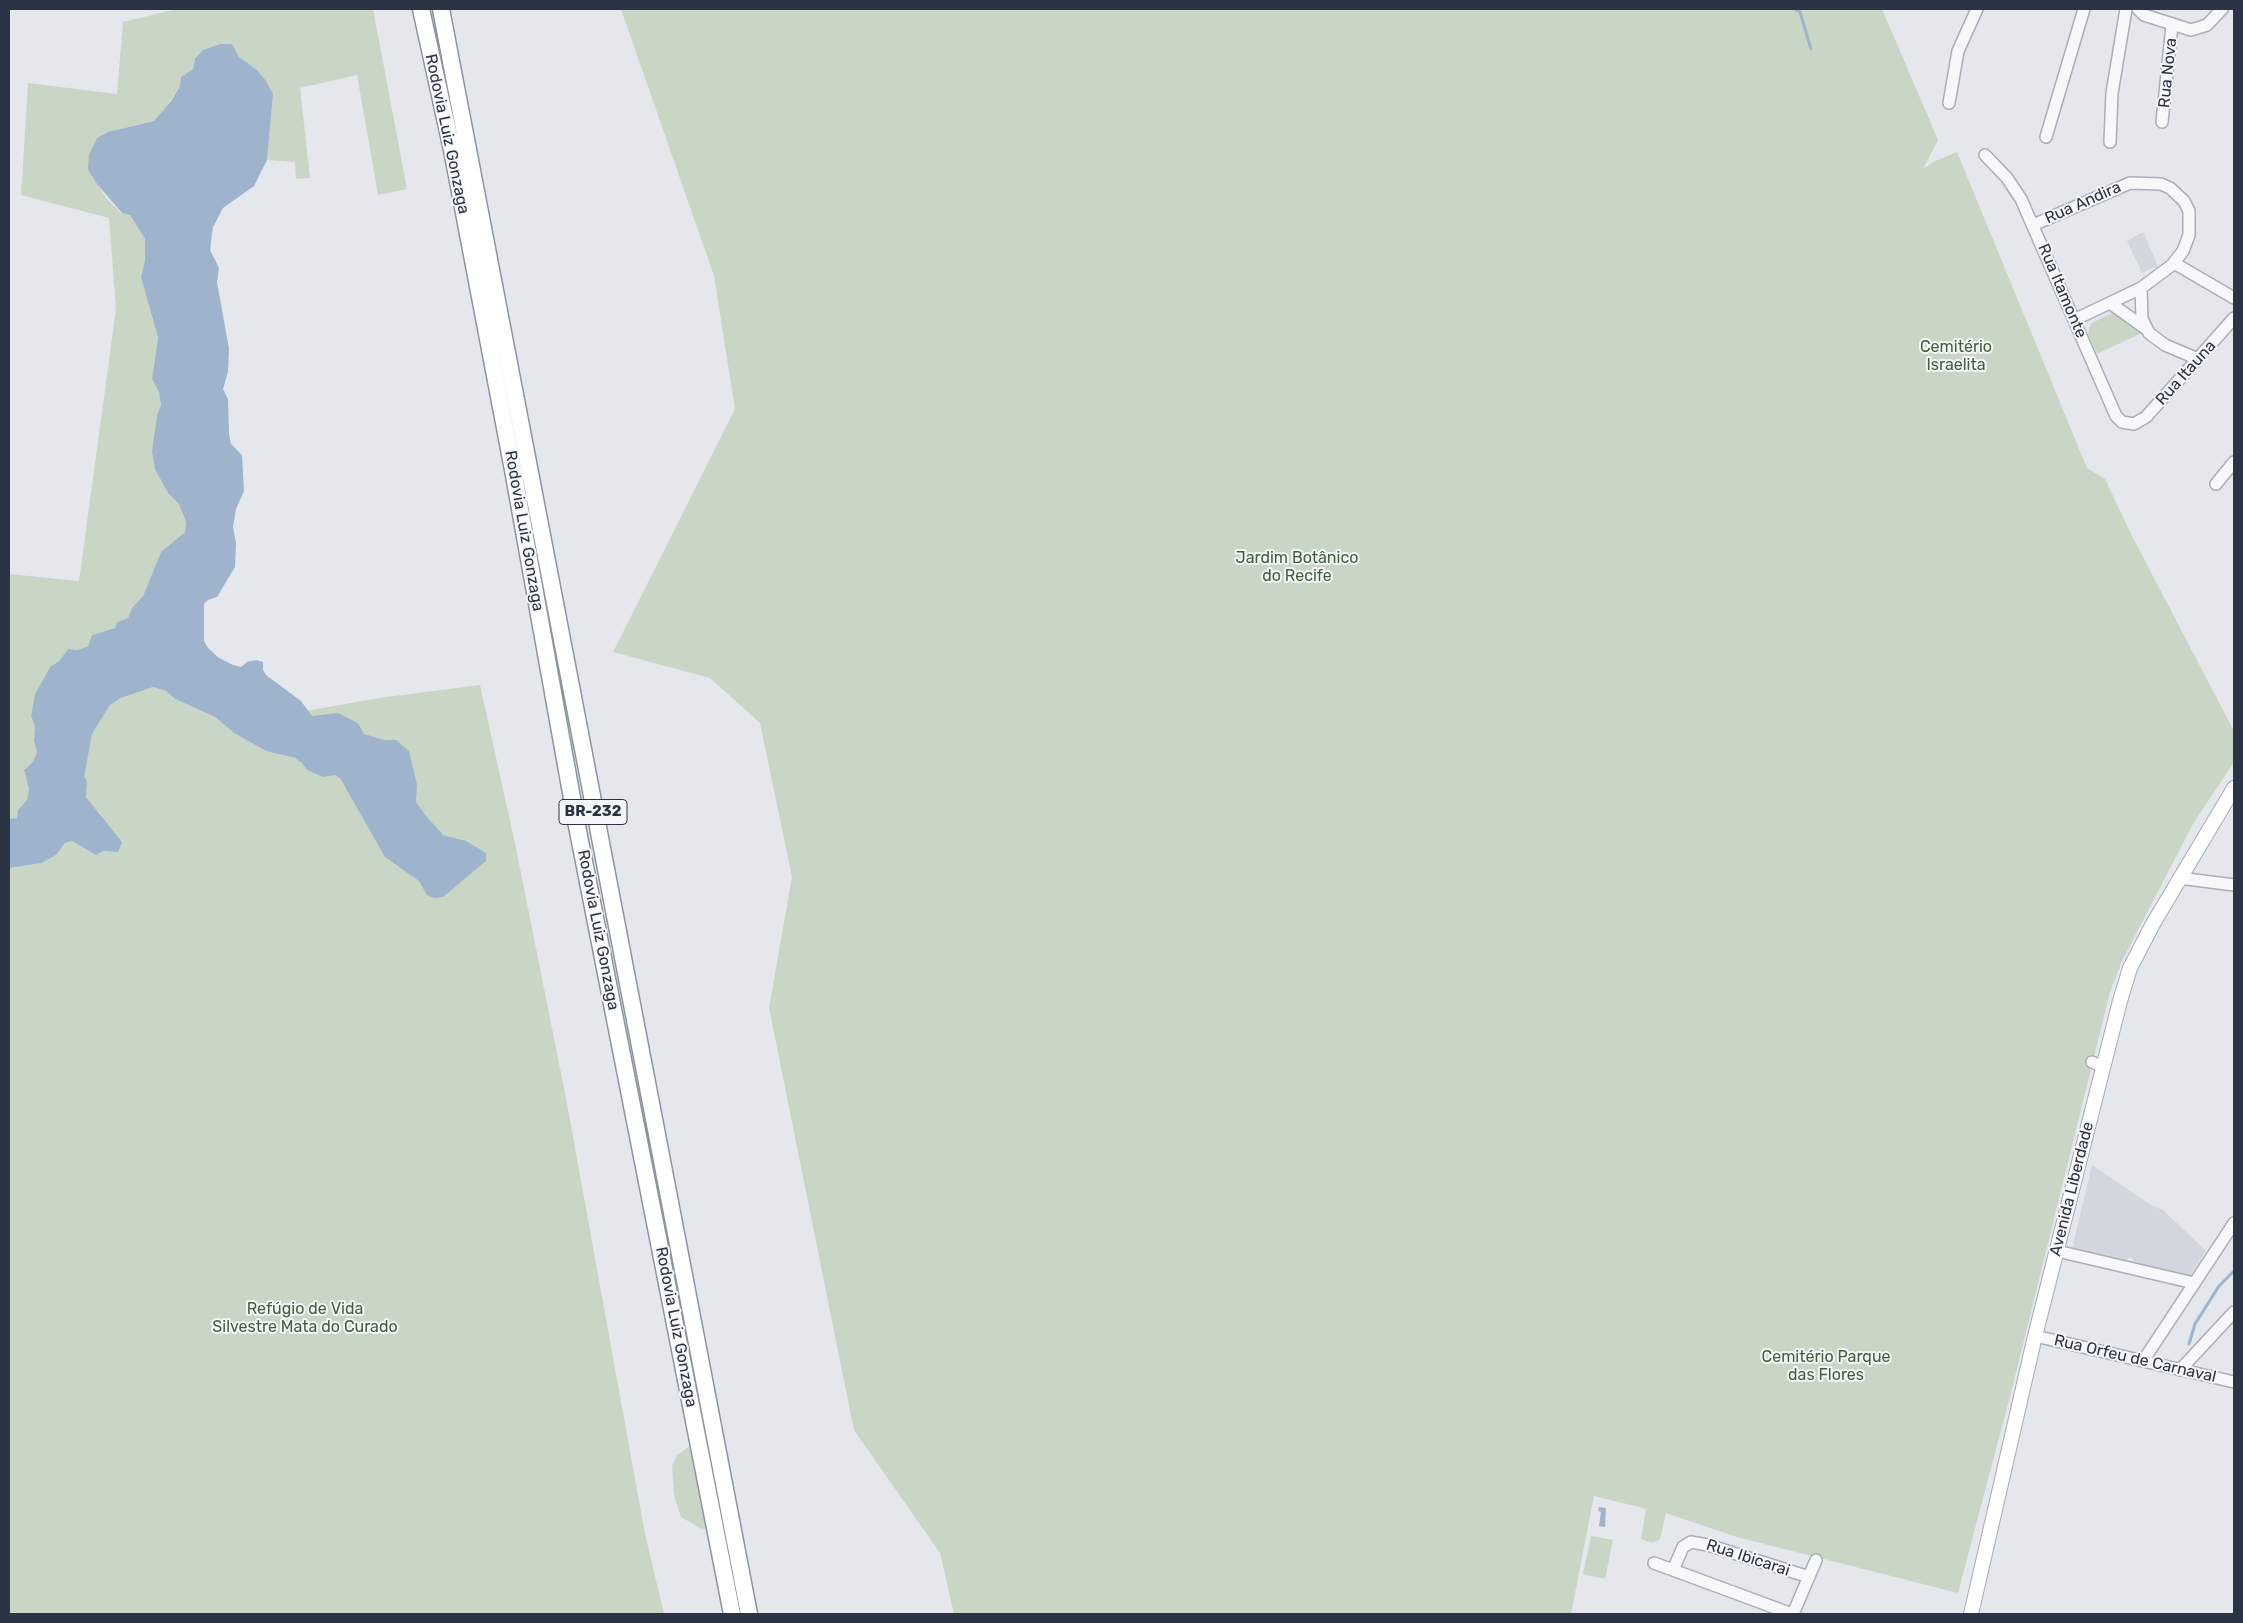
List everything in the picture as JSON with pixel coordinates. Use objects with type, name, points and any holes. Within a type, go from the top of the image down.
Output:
[{"type":"highway","name":"Rodovia Luiz Gonzaga","points":[[421,9],[452,150],[513,470],[577,826],[732,1614]]},
{"type":"highway","name":"Rodovia Luiz Gonzaga","points":[[441,9],[749,1614]]},
{"type":"main road","name":"Avenida Liberdade","points":[[1971,1614],[2035,1336],[2057,1251],[2097,1064],[2130,968],[2179,878],[2234,788]]},
{"type":"street","points":[[1949,103],[1958,51],[1977,9]]},
{"type":"street","points":[[2046,137],[2084,9]]},
{"type":"street","points":[[2110,142],[2112,93],[2126,9]]},
{"type":"street","points":[[2141,12],[2184,30],[2199,29],[2207,25],[2222,9]]},
{"type":"street","name":"Rua Nova","points":[[2162,122],[2172,25]]},
{"type":"street","name":"Rua Itamonte","points":[[1985,156],[2007,178],[2021,199],[2116,416],[2127,424],[2134,424]]},
{"type":"street","name":"Rua Andira","points":[[2033,225],[2130,183],[2161,184],[2170,188],[2184,201],[2189,211],[2189,235],[2183,251],[2174,263],[2141,288],[2074,320]]},
{"type":"street","points":[[2174,263],[2234,298]]},
{"type":"street","points":[[2141,288],[2142,319],[2147,329],[2156,340],[2198,359]]},
{"type":"street","points":[[2110,303],[2147,329]]},
{"type":"street","name":"Rua Itauna","points":[[2134,424],[2146,418],[2234,318]]},
{"type":"street","points":[[2216,484],[2234,462]]},
{"type":"street","points":[[2179,878],[2234,885]]},
{"type":"street","points":[[2143,1361],[2234,1223]]},
{"type":"street","points":[[2057,1251],[2194,1283]]},
{"type":"street","points":[[2180,1370],[2234,1312]]},
{"type":"street","name":"Rua Orfeu de Carnaval","points":[[2035,1336],[2234,1382]]},
{"type":"street","name":"Rua Ibicarai","points":[[1674,1570],[1684,1547],[1691,1542],[1809,1577]]},
{"type":"street","points":[[1654,1563],[1792,1614],[1816,1560]]},
{"type":"shaded area","points":[[2143,232],[2158,266],[2142,273],[2127,241]]},
{"type":"shaded area","points":[[2092,1165],[2151,1205],[2163,1210],[2206,1251],[2188,1279],[2137,1266],[2131,1257],[2122,1262],[2072,1249]]},
{"type":"green space","points":[[177,9],[373,9],[407,189],[378,195],[357,75],[300,88],[310,178],[296,179],[295,162],[267,160],[273,94],[239,57],[195,59],[193,69],[181,77],[180,86],[162,113],[154,121],[121,129],[88,170],[107,199],[121,213],[130,215],[145,239],[145,260],[141,277],[158,338],[152,379],[159,392],[161,405],[157,415],[152,451],[168,493],[179,504],[186,522],[185,532],[161,552],[143,596],[132,608],[128,618],[117,622],[115,628],[92,635],[88,646],[79,650],[68,649],[59,661],[50,667],[35,694],[31,716],[35,726],[34,741],[37,752],[33,762],[24,770],[29,791],[27,800],[18,810],[18,818],[9,819],[9,574],[79,581],[116,309],[109,218],[21,195],[28,83],[117,94],[123,22]]},
{"type":"green space","name":"Jardim Botânico do Recife","points":[[621,9],[1882,9],[1938,140],[1923,169],[1933,162],[1957,152],[2087,468],[2105,479],[2132,536],[2234,731],[2234,762],[2193,824],[2122,961],[2110,992],[2013,1385],[1958,1593],[1737,1537],[1666,1513],[1660,1539],[1653,1543],[1641,1539],[1646,1509],[1651,1510],[1594,1496],[1571,1614],[954,1614],[940,1553],[854,1430],[769,1008],[792,877],[760,723],[710,678],[613,652],[735,409],[714,276]]},
{"type":"green space","points":[[2116,311],[2144,332],[2097,354],[2088,334],[2090,326],[2092,323]]},
{"type":"green space","name":"Refúgio de Vida Silvestre Mata do Curado","points":[[480,685],[515,843],[566,1098],[645,1534],[664,1614],[9,1614],[9,868],[42,863],[56,855],[65,843],[72,841],[96,855],[122,842],[104,822],[100,813],[91,805],[86,797],[87,781],[83,777],[92,734],[110,705],[121,698],[153,687],[166,691],[175,699],[215,717],[234,733],[266,751],[295,758],[306,711],[379,698]]},
{"type":"green space","points":[[690,1446],[709,1530],[700,1528],[681,1517],[674,1495],[672,1466],[677,1455]]},
{"type":"green space","points":[[1591,1536],[1613,1540],[1605,1579],[1583,1574]]},
{"type":"water","points":[[220,44],[232,44],[239,57],[257,70],[273,94],[267,160],[254,186],[223,208],[213,227],[210,250],[219,268],[217,282],[229,349],[228,372],[223,389],[228,399],[229,434],[231,444],[242,455],[244,491],[236,509],[233,527],[236,543],[235,567],[217,597],[208,600],[204,604],[204,641],[208,648],[219,658],[233,665],[241,667],[247,662],[256,660],[263,662],[263,670],[266,675],[301,701],[312,716],[338,713],[358,723],[364,734],[384,740],[396,740],[409,751],[417,785],[416,802],[426,816],[443,835],[466,841],[486,853],[486,861],[443,897],[434,898],[427,895],[419,881],[385,857],[340,778],[335,775],[323,777],[307,770],[295,758],[266,751],[234,733],[215,717],[175,699],[166,691],[153,687],[121,698],[110,705],[92,734],[84,777],[87,781],[86,797],[122,842],[118,852],[104,851],[96,855],[72,841],[65,843],[56,855],[42,863],[9,868],[9,819],[17,818],[18,810],[27,800],[29,790],[24,770],[33,762],[37,752],[34,741],[35,726],[31,716],[35,694],[50,667],[59,661],[68,649],[78,650],[88,646],[92,635],[115,628],[117,622],[128,618],[132,608],[143,596],[161,552],[185,532],[186,522],[179,504],[168,493],[155,469],[152,451],[157,415],[161,405],[159,392],[152,379],[158,338],[141,277],[145,260],[145,239],[130,215],[122,213],[97,184],[88,170],[89,155],[97,138],[108,132],[154,121],[171,101],[180,86],[181,77],[193,69],[195,59],[203,50]]},
{"type":"water","points":[[1599,1507],[1606,1508],[1605,1527],[1599,1526],[1601,1512],[1598,1511]]},
{"type":"waterway","points":[[1795,9],[1800,12],[1811,49]]},
{"type":"waterway","points":[[2189,1344],[2195,1324],[2219,1286],[2234,1271]]},
{"type":"park label","name":"Cemitério Israelita","points":[[1956,356]]},
{"type":"park label","name":"Cemitério Parque das Flores","points":[[1826,1366]]}]
